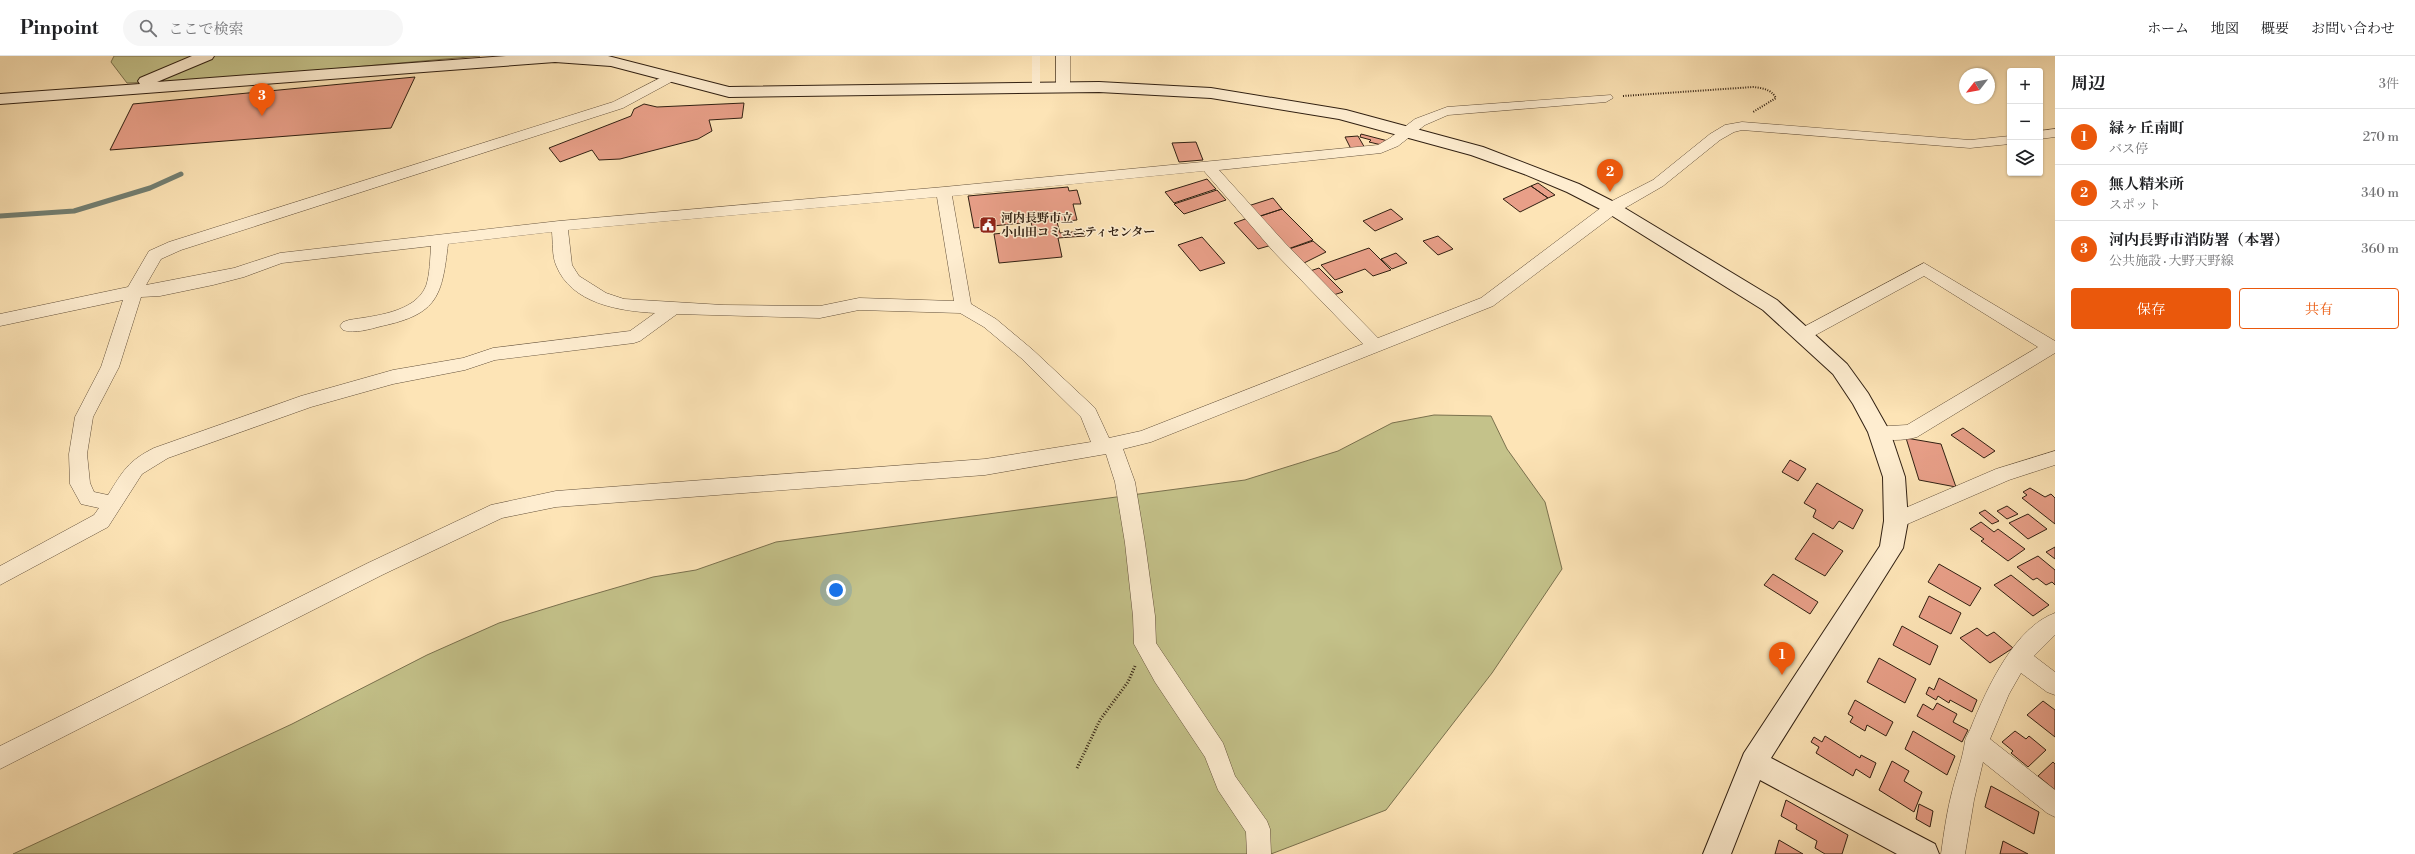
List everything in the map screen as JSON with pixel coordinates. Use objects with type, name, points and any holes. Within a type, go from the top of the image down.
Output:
[{"type":"street","points":[[129,88],[181,56]]},
{"type":"street","points":[[129,88],[206,56]]},
{"type":"street","points":[[1063,56],[1063,87]]},
{"type":"street","points":[[0,99],[129,88],[555,57],[612,61],[668,78],[729,92],[1036,87],[1149,88],[1211,93],[1340,114],[1407,130],[1477,151],[1574,188],[1612,208],[1770,305],[1804,334],[1840,369],[1861,399],[1879,432],[1894,477],[1896,521],[1891,548],[1753,762],[1717,854]]},
{"type":"street","points":[[112,504],[88,498],[80,484],[78,454],[84,417],[110,367],[134,292],[155,255],[175,246],[618,105],[668,78]]},
{"type":"street","points":[[0,320],[134,292],[160,290],[213,279],[280,258],[559,226],[944,192],[1381,149],[1397,142],[1407,130],[1430,116],[1447,111],[1606,98]]},
{"type":"street","points":[[0,758],[375,569],[498,511],[556,499],[985,467],[1108,446],[1144,437],[1487,302],[1612,208],[1658,183],[1715,137],[1730,128],[1742,126],[1970,144],[2007,140]]},
{"type":"street","points":[[2043,135],[2055,133]]},
{"type":"street","points":[[1208,166],[1279,247],[1376,345]]},
{"type":"street","points":[[944,192],[963,307]]},
{"type":"street","points":[[559,226],[564,265],[573,280],[600,297],[623,305],[723,312],[820,312],[859,304],[963,307],[990,323],[1027,354],[1088,413],[1108,446],[1125,482],[1135,543],[1144,616],[1145,644],[1163,676],[1215,751],[1226,782],[1258,829],[1260,854]]},
{"type":"street","points":[[349,326],[402,316],[427,298],[434,286],[440,240]]},
{"type":"street","points":[[1804,334],[1924,269],[2051,347],[1910,432],[1879,432]]},
{"type":"street","points":[[0,576],[101,521],[135,470],[144,461],[307,401],[393,377],[465,364],[493,354],[634,337],[674,308]]},
{"type":"street","points":[[1896,521],[2003,474],[2055,458]]},
{"type":"street","points":[[1953,854],[1955,832],[1976,742],[1990,709],[2019,658],[2032,642],[2055,622]]},
{"type":"street","points":[[2019,658],[2055,685]]},
{"type":"street","points":[[1976,742],[2055,805]]},
{"type":"street","points":[[1753,762],[1925,854]]},
{"type":"lane","points":[[1036,56],[1036,87]]},
{"type":"path","points":[[1606,98],[1753,87],[1765,89],[1774,94],[1776,98],[1744,118],[1742,126]]},
{"type":"path","points":[[1076,768],[1100,720],[1128,682],[1145,644]]},
{"type":"shaded area","points":[[114,56],[480,56],[194,81],[127,83],[111,62]]},
{"type":"shaded area","points":[[1434,415],[1491,416],[1507,449],[1545,502],[1562,569],[1492,673],[1386,810],[1271,854],[13,854],[292,724],[427,655],[499,623],[653,577],[696,570],[776,542],[1245,480],[1338,451],[1392,423]]},
{"type":"building","points":[[415,77],[391,128],[110,150],[133,104]]},
{"type":"building","points":[[744,103],[742,118],[709,120],[712,131],[698,139],[620,159],[599,160],[592,150],[560,162],[549,148],[631,116],[634,109],[644,104],[657,107]]},
{"type":"building","points":[[1361,134],[1388,141],[1386,146],[1369,142],[1371,140],[1360,137]]},
{"type":"building","points":[[1358,136],[1366,150],[1352,151],[1345,137]]},
{"type":"building","points":[[1196,142],[1203,160],[1179,162],[1172,143]]},
{"type":"building","points":[[1207,179],[1216,189],[1174,203],[1165,192]]},
{"type":"building","points":[[1538,183],[1555,195],[1548,198],[1531,186]]},
{"type":"building","points":[[1531,186],[1548,198],[1520,212],[1503,199]]},
{"type":"building","name":"河内長野市立 小山田コミュニティセンター","points":[[1068,187],[1069,191],[1077,190],[1081,204],[1073,204],[1077,220],[1057,222],[1060,233],[1084,231],[1085,236],[1058,238],[1062,257],[999,263],[994,234],[1033,230],[1031,222],[974,228],[968,196]]},
{"type":"building","points":[[1217,190],[1226,200],[1184,214],[1174,204]]},
{"type":"building","points":[[1273,198],[1282,209],[1257,217],[1248,206]]},
{"type":"building","points":[[1282,209],[1313,240],[1285,250],[1255,218]]},
{"type":"building","points":[[1391,209],[1403,219],[1375,231],[1363,221]]},
{"type":"building","points":[[1248,218],[1272,245],[1258,249],[1234,223]]},
{"type":"building","points":[[1438,236],[1453,249],[1438,255],[1423,241]]},
{"type":"building","points":[[1202,237],[1225,263],[1200,271],[1178,245]]},
{"type":"building","points":[[1313,241],[1326,252],[1300,265],[1289,249]]},
{"type":"building","points":[[1369,248],[1391,270],[1373,276],[1365,269],[1335,280],[1321,265]]},
{"type":"building","points":[[1396,253],[1407,263],[1392,269],[1381,259]]},
{"type":"building","points":[[1319,268],[1343,292],[1330,296],[1307,272]]},
{"type":"building","points":[[1963,428],[1995,451],[1984,458],[1951,435]]},
{"type":"building","points":[[1906,438],[1941,444],[1956,487],[1919,480]]},
{"type":"building","points":[[1790,460],[1806,469],[1798,481],[1782,472]]},
{"type":"building","points":[[1817,483],[1863,510],[1853,529],[1839,521],[1833,529],[1813,517],[1816,510],[1804,503]]},
{"type":"building","points":[[2030,488],[2045,497],[2051,494],[2055,498],[2055,524],[2022,498],[2027,495],[2023,492]]},
{"type":"building","points":[[2007,506],[2018,514],[2007,519],[1997,511]]},
{"type":"building","points":[[1985,510],[1999,521],[1992,524],[1979,513]]},
{"type":"building","points":[[2028,514],[2047,529],[2028,539],[2009,523]]},
{"type":"building","points":[[1981,522],[1994,532],[1998,529],[2025,549],[2008,561],[1981,541],[1984,539],[1970,529]]},
{"type":"building","points":[[1813,533],[1843,551],[1825,576],[1795,559]]},
{"type":"building","points":[[2055,547],[2055,559],[2046,552]]},
{"type":"building","points":[[2038,556],[2055,570],[2055,585],[2052,582],[2046,585],[2037,578],[2033,580],[2017,567]]},
{"type":"building","points":[[1939,564],[1981,588],[1970,606],[1928,582]]},
{"type":"building","points":[[1773,574],[1818,602],[1810,614],[1764,585]]},
{"type":"building","points":[[2011,575],[2049,605],[2033,616],[1994,585]]},
{"type":"building","points":[[1929,596],[1961,613],[1951,634],[1919,617]]},
{"type":"building","points":[[1902,626],[1938,646],[1930,665],[1893,645]]},
{"type":"building","points":[[1977,628],[1987,636],[1994,632],[2013,648],[1990,663],[1960,638]]},
{"type":"building","points":[[1879,658],[1916,679],[1905,703],[1867,682]]},
{"type":"building","points":[[1939,678],[1977,700],[1972,712],[1950,700],[1949,703],[1938,696],[1936,700],[1926,694],[1929,687],[1934,690]]},
{"type":"building","points":[[1855,700],[1893,722],[1886,736],[1867,725],[1865,731],[1850,722],[1853,717],[1848,714]]},
{"type":"building","points":[[2043,701],[2055,710],[2055,737],[2027,715]]},
{"type":"building","points":[[1937,703],[1957,714],[1953,722],[1968,730],[1962,742],[1917,716],[1923,704],[1933,710]]},
{"type":"building","points":[[1913,731],[1955,756],[1947,775],[1905,749]]},
{"type":"building","points":[[2015,731],[2026,739],[2029,736],[2046,750],[2028,767],[2011,753],[2013,751],[2002,742]]},
{"type":"building","points":[[1825,736],[1860,758],[1861,755],[1876,763],[1870,778],[1856,769],[1853,776],[1816,753],[1819,747],[1811,742],[1814,737],[1822,742]]},
{"type":"building","points":[[1892,761],[1909,771],[1904,781],[1922,792],[1914,812],[1879,790]]},
{"type":"building","points":[[2053,762],[2055,764],[2055,790],[2038,776]]},
{"type":"building","points":[[1991,786],[2039,812],[2034,834],[1985,807]]},
{"type":"building","points":[[1786,800],[1848,835],[1842,854],[1825,854],[1815,848],[1817,841],[1796,829],[1797,825],[1781,816]]},
{"type":"building","points":[[1919,804],[1933,811],[1930,827],[1916,819]]},
{"type":"building","points":[[1779,840],[1803,854],[1775,854]]},
{"type":"building","points":[[2003,841],[2028,854],[2000,854]]},
{"type":"waterway","points":[[0,216],[74,211],[150,188],[181,174]]},
{"type":"place","name":"河内長野市消防署（本署）","points":[[262,116]]},
{"type":"place","name":"無人精米所","points":[[1610,192]]},
{"type":"place","name":"河内長野市立 小山田コミュニティセンター","points":[[988,225]]},
{"type":"place","name":"緑ヶ丘南町","points":[[1782,675]]}]
